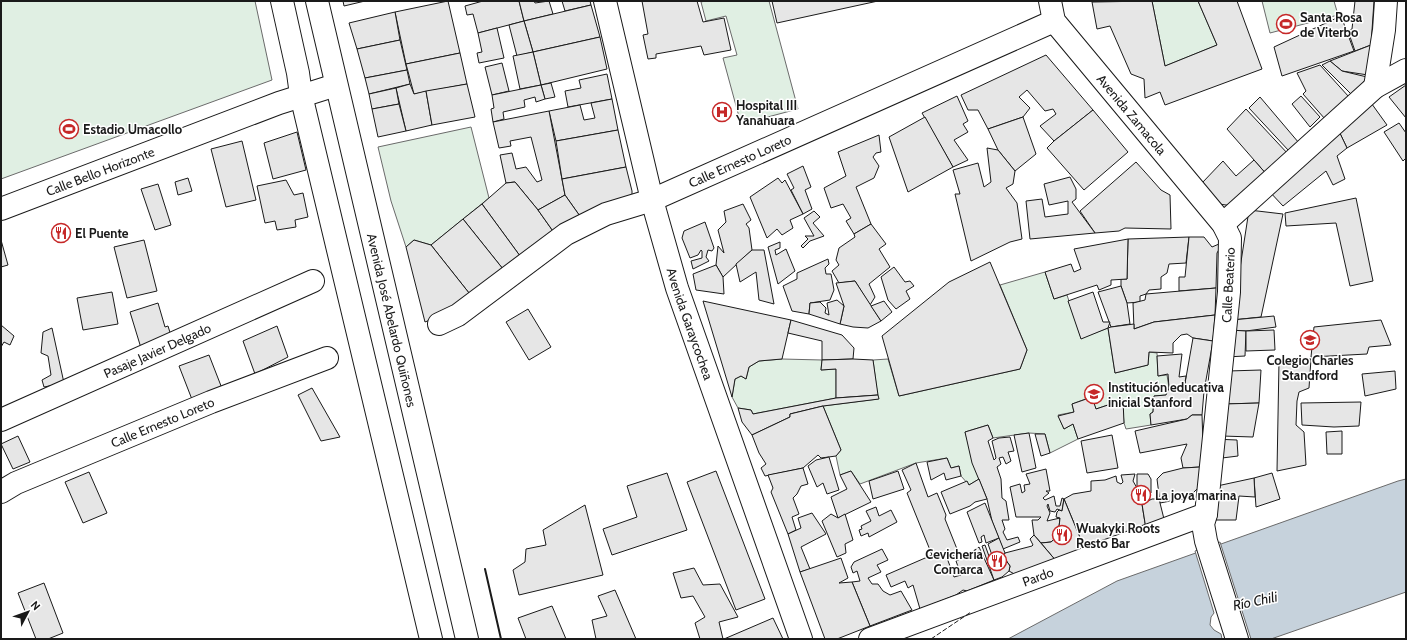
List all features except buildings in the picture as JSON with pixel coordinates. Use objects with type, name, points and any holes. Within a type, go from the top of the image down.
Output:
[{"type":"street","points":[[282,1],[298,73],[300,96],[431,639]]},
{"type":"street","name":"Avenida José Abelardo Quiñones","points":[[317,1],[467,639]]},
{"type":"street","name":"Avenida Garaycochea","points":[[605,1],[652,200],[677,288],[801,639]]},
{"type":"street","points":[[1375,87],[1384,30],[1386,1]]},
{"type":"street","name":"Calle Ernesto Loreto","points":[[439,324],[458,315],[566,234],[606,214],[652,200],[1052,11]]},
{"type":"street","name":"Avenida Zamacola","points":[[1052,11],[1223,224]]},
{"type":"street","points":[[1223,224],[1375,87],[1406,70]]},
{"type":"street","name":"Calle Bello Horizonte","points":[[1,209],[300,96],[336,85]]},
{"type":"street","name":"Calle Beaterio","points":[[1223,224],[1230,238],[1229,292],[1206,514],[1203,524],[1206,541],[1237,639]]},
{"type":"street","name":"Pasaje Javier Delgado","points":[[1,420],[313,281]]},
{"type":"street","name":"Calle Ernesto Loreto","points":[[1,492],[16,483],[211,402],[327,358]]},
{"type":"street","name":"Pardo","points":[[870,639],[1206,514]]},
{"type":"green space","name":"Estadio Umacollo","points":[[1,1],[255,1],[272,80],[1,179]]},
{"type":"green space","points":[[769,1],[798,109],[741,124],[723,58],[737,55],[726,16],[706,21],[701,2]]},
{"type":"green space","points":[[1152,1],[1198,1],[1217,45],[1165,66]]},
{"type":"green space","name":"Santa Rosa de Viterbo","points":[[1262,1],[1334,1],[1338,15],[1270,33]]},
{"type":"green space","points":[[471,127],[489,198],[431,245],[414,240],[406,247],[391,201],[378,147]]},
{"type":"green space","points":[[1045,272],[1054,299],[1067,295],[1081,338],[1108,328],[1115,373],[1148,365],[1149,352],[1157,353],[1158,376],[1167,375],[1169,388],[1166,395],[1154,396],[1153,412],[1150,414],[1151,425],[1126,429],[1122,400],[1096,409],[1091,397],[1072,404],[1074,412],[1058,415],[1064,429],[1073,424],[1078,439],[1050,453],[1045,434],[1029,433],[993,438],[988,425],[965,432],[979,479],[969,485],[961,476],[959,466],[951,468],[947,458],[916,463],[860,484],[851,471],[840,475],[836,456],[841,450],[823,406],[878,399],[873,360],[888,359],[899,396],[1020,369],[1027,350],[1000,285]]},
{"type":"green space","points":[[782,359],[822,360],[821,370],[836,369],[836,398],[753,414],[751,410],[738,408],[732,397],[735,379],[741,376],[746,379],[749,367],[759,361]]},
{"type":"water","name":"Río Chili","points":[[1406,479],[1406,592],[1271,639],[1008,639],[1117,581]]},
{"type":"pier","points":[[1220,542],[1251,639],[1222,639],[1221,634],[1214,630],[1210,625],[1211,617],[1214,613],[1195,551]]},
{"type":"fence","points":[[931,639],[971,612]]},
{"type":"wall","points":[[485,569],[501,639]]},
{"type":"place","name":"Santa Rosa de Viterbo","points":[[1286,24]]},
{"type":"place","name":"Hospital III Yanahuara","points":[[722,112]]},
{"type":"place","name":"Estadio Umacollo","points":[[69,129]]},
{"type":"place","name":"El Puente","points":[[61,233]]},
{"type":"place","name":"Colegio Charles Standford","points":[[1310,340]]},
{"type":"place","name":"Institución educativa inicial Stanford","points":[[1094,394]]},
{"type":"place","name":"La joya marina","points":[[1141,495]]},
{"type":"place","name":"Wuakyki Roots Resto Bar","points":[[1062,535]]},
{"type":"place","name":"Cevichería Comarca","points":[[997,561]]}]
